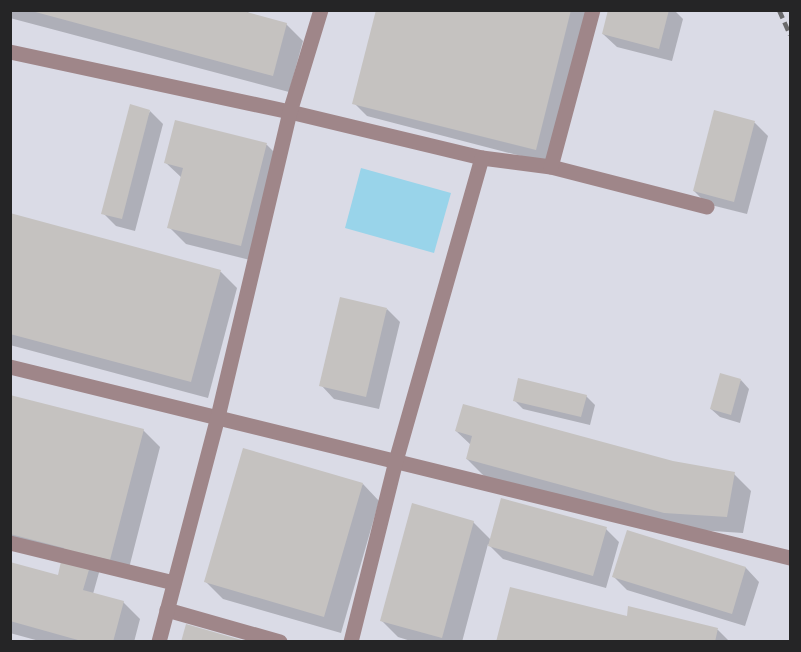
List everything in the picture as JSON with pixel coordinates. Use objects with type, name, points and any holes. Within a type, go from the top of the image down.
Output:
[{"type":"lane","points":[[159,642],[218,417],[290,112],[321,10]]},
{"type":"lane","points":[[551,167],[593,10]]},
{"type":"lane","points":[[10,52],[290,112],[482,158],[551,167],[707,207]]},
{"type":"lane","points":[[351,642],[396,461],[482,158]]},
{"type":"lane","points":[[10,366],[790,558]]},
{"type":"lane","points":[[10,543],[174,583]]},
{"type":"lane","points":[[167,610],[280,642]]},
{"type":"shaded area","points":[[10,11],[790,11],[790,641],[11,641]]},
{"type":"water","points":[[361,168],[451,193],[434,253],[345,228]]},
{"type":"building","points":[[28,10],[239,10],[287,23],[273,76]]},
{"type":"building","points":[[376,10],[571,10],[536,150],[352,104]]},
{"type":"building","points":[[608,10],[669,10],[659,49],[602,34]]},
{"type":"building","points":[[130,104],[150,110],[122,219],[101,214]]},
{"type":"building","points":[[714,110],[755,121],[734,202],[693,191]]},
{"type":"building","points":[[175,120],[267,143],[241,246],[167,228],[183,168],[164,163]]},
{"type":"building","points":[[10,213],[221,270],[191,382],[10,334]]},
{"type":"building","points":[[340,297],[387,308],[366,397],[319,386]]},
{"type":"building","points":[[720,373],[741,379],[731,415],[710,409]]},
{"type":"building","points":[[518,378],[587,395],[581,417],[513,401]]},
{"type":"building","points":[[10,395],[144,429],[110,560],[93,556],[83,590],[124,601],[113,642],[85,642],[10,621],[10,562],[58,575],[64,548],[10,534]]},
{"type":"building","points":[[463,404],[673,461],[735,472],[727,517],[664,513],[466,459],[472,436],[455,431]]},
{"type":"building","points":[[243,448],[363,483],[324,617],[204,582]]},
{"type":"building","points":[[501,498],[607,527],[593,576],[488,546]]},
{"type":"building","points":[[412,503],[474,521],[442,638],[380,621]]},
{"type":"building","points":[[627,530],[746,567],[732,614],[612,577]]},
{"type":"building","points":[[510,587],[627,616],[628,606],[718,628],[715,642],[496,642]]},
{"type":"building","points":[[186,624],[245,641],[245,642],[181,642]]},
{"type":"railway","points":[[779,10],[790,35]]}]
